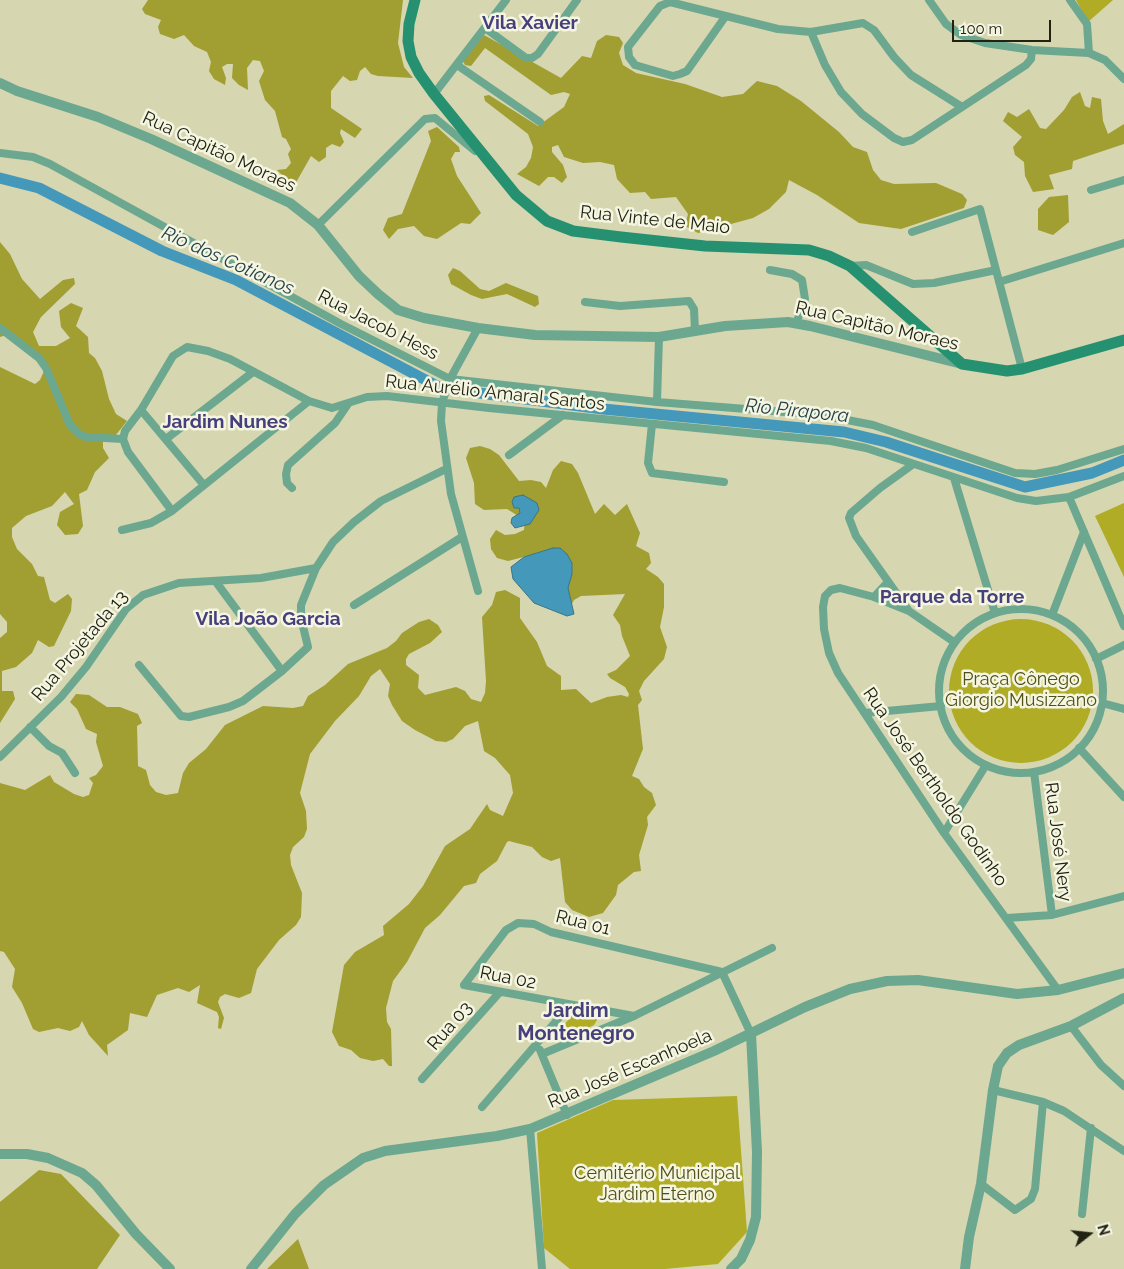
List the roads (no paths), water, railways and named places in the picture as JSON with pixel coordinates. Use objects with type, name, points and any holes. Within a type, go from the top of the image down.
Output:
[{"type":"main road","name":"Rua Vinte de Maio","points":[[415,0],[409,24],[408,41],[417,68],[434,94],[490,164],[532,210],[547,221],[573,231],[705,246],[809,250],[850,266],[962,364]]},
{"type":"main road","name":"Rua Capitão Moraes","points":[[962,364],[1007,371],[1022,369],[1124,340]]},
{"type":"street","points":[[434,94],[506,0]]},
{"type":"street","points":[[485,28],[526,58],[532,58],[538,54],[577,0]]},
{"type":"street","points":[[929,0],[946,24],[961,35],[984,44],[1032,50],[1089,53],[1105,60],[1124,79]]},
{"type":"street","points":[[1070,0],[1087,24],[1089,53]]},
{"type":"street","points":[[725,17],[687,71],[673,76],[635,64],[629,57],[628,47],[660,6],[670,2],[778,29],[811,32],[857,23],[867,24],[911,75],[962,106]]},
{"type":"street","points":[[811,32],[825,65],[841,92],[862,114],[898,141],[912,140],[1029,63],[1032,50]]},
{"type":"street","points":[[457,65],[540,122]]},
{"type":"street","name":"Rua Capitão Moraes","points":[[0,83],[16,91],[98,117],[159,142],[268,191],[290,203],[318,225],[360,276],[398,310],[424,318],[478,328],[535,335],[659,337],[761,323],[796,324],[962,364]]},
{"type":"street","points":[[318,225],[424,119],[435,118],[490,164]]},
{"type":"street","name":"Rua Jacob Hess","points":[[0,152],[33,157],[50,164],[341,324],[450,379],[657,402],[810,414],[849,420],[903,435],[1015,473],[1035,474],[1057,470],[1124,449]]},
{"type":"street","points":[[1091,190],[1124,180]]},
{"type":"street","points":[[912,232],[980,209],[1022,369]]},
{"type":"street","points":[[999,282],[1124,243]]},
{"type":"street","points":[[850,266],[866,265],[913,284],[934,283],[996,270]]},
{"type":"street","points":[[770,270],[792,274],[802,280],[805,300],[796,324]]},
{"type":"street","points":[[585,302],[620,306],[689,301],[694,309],[695,331]]},
{"type":"street","points":[[0,328],[39,358],[75,430],[86,437],[123,439],[128,452],[172,510]]},
{"type":"street","points":[[478,328],[450,379],[442,402],[441,421],[446,469],[462,537],[478,590]]},
{"type":"street","points":[[657,402],[659,337]]},
{"type":"street","name":"Rua Aurélio Amaral Santos","points":[[123,439],[125,431],[141,410],[173,356],[187,347],[208,351],[309,401],[332,408],[367,397],[387,396],[652,424],[831,440],[866,448],[912,465],[1017,498],[1036,502],[1069,497],[1124,476]]},
{"type":"street","points":[[166,439],[253,372]]},
{"type":"street","points":[[122,530],[151,523],[172,510],[309,401]]},
{"type":"street","points":[[292,488],[288,483],[286,474],[288,465],[335,423],[348,404]]},
{"type":"street","points":[[141,410],[203,484]]},
{"type":"street","points":[[509,454],[563,415]]},
{"type":"street","points":[[652,424],[648,463],[652,473],[724,482]]},
{"type":"street","points":[[910,611],[850,525],[851,513],[912,465]]},
{"type":"street","points":[[139,666],[178,714],[185,717],[229,707],[243,701],[282,671],[308,647],[301,618],[301,605],[316,568],[333,542],[354,522],[381,501],[446,469]]},
{"type":"street","points":[[954,478],[995,613]]},
{"type":"street","points":[[1069,497],[1124,626]]},
{"type":"street","points":[[1052,615],[1084,532]]},
{"type":"street","points":[[354,605],[462,537]]},
{"type":"street","name":"Rua Projetada 13","points":[[0,756],[86,667],[126,609],[143,596],[179,583],[216,582],[288,574],[316,568]]},
{"type":"street","points":[[216,582],[282,671]]},
{"type":"street","points":[[888,582],[874,597],[910,611],[954,642]]},
{"type":"street","name":"Rua José Bertholdo Godinho","points":[[874,597],[845,589],[831,590],[826,596],[823,607],[829,653],[838,673],[944,833],[1058,990]]},
{"type":"street","points":[[1026,609],[1052,615],[1068,624],[1080,634],[1096,658],[1100,673],[1102,703],[1094,728],[1079,748],[1054,766],[1034,772],[1009,772],[986,765],[968,753],[953,736],[941,706],[940,681],[942,668],[954,642],[972,624],[995,613],[1026,609]]},
{"type":"street","points":[[1096,658],[1124,645]]},
{"type":"street","points":[[1102,703],[1124,709]]},
{"type":"street","points":[[865,713],[941,706]]},
{"type":"street","points":[[30,727],[49,746],[62,753],[75,773]]},
{"type":"street","points":[[1079,748],[1124,797]]},
{"type":"street","points":[[944,833],[986,765]]},
{"type":"street","name":"Rua José Nery","points":[[1034,772],[1052,915]]},
{"type":"street","points":[[1007,918],[1052,915],[1123,897]]},
{"type":"street","name":"Rua 01","points":[[464,985],[506,930],[518,923],[534,924],[552,932],[722,972]]},
{"type":"street","points":[[542,1054],[634,1016],[772,948]]},
{"type":"street","points":[[722,972],[752,1034],[757,1152],[756,1217],[742,1259],[731,1269]]},
{"type":"street","name":"Rua José Escanhoela","points":[[251,1269],[294,1214],[324,1185],[363,1158],[385,1151],[497,1136],[530,1129],[567,1115],[752,1034],[805,1007],[850,989],[887,981],[918,980],[1017,994],[1058,990],[1124,974]]},
{"type":"street","name":"Rua 02","points":[[464,985],[499,993],[634,1016]]},
{"type":"street","name":"Rua 03","points":[[422,1079],[499,993]]},
{"type":"street","points":[[964,1269],[981,1184],[993,1090],[998,1066],[1007,1053],[1019,1045],[1071,1026],[1124,998]]},
{"type":"street","points":[[482,1107],[570,1005]]},
{"type":"street","points":[[1071,1026],[1101,1065],[1124,1086]]},
{"type":"street","points":[[538,1042],[567,1115]]},
{"type":"street","points":[[993,1090],[1043,1102],[1064,1111],[1124,1150]]},
{"type":"street","points":[[981,1184],[1016,1210],[1031,1199],[1035,1189],[1043,1102]]},
{"type":"street","points":[[1082,1214],[1091,1128]]},
{"type":"street","points":[[530,1129],[542,1269]]},
{"type":"street","points":[[0,1154],[27,1154],[48,1158],[82,1173],[96,1185],[136,1234],[170,1269]]},
{"type":"water","points":[[523,495],[537,503],[539,510],[530,524],[515,528],[511,523],[512,518],[520,513],[519,508],[514,508],[512,502],[514,497]]},
{"type":"water","points":[[553,548],[560,548],[567,554],[572,563],[572,574],[568,588],[574,614],[567,616],[534,603],[513,579],[511,567],[524,557]]},
{"type":"waterway","name":"Rio dos Cotianos","points":[[0,178],[39,188],[162,251],[236,280],[439,387]]},
{"type":"waterway","name":"Rio Pirapora","points":[[456,390],[603,409],[844,432],[886,442],[1025,487],[1092,473],[1124,460]]},
{"type":"district","name":"Vila Xavier","points":[[530,23]]},
{"type":"district","name":"Jardim Nunes","points":[[225,422]]},
{"type":"district","name":"Parque da Torre","points":[[952,597]]},
{"type":"district","name":"Vila João Garcia","points":[[268,619]]},
{"type":"district","name":"Jardim Montenegro","points":[[576,1022]]},
{"type":"park label","name":"Praça Cônego Giorgio Musizzano","points":[[1021,690]]},
{"type":"park label","name":"Cemitério Municipal Jardim Eterno","points":[[657,1184]]}]
